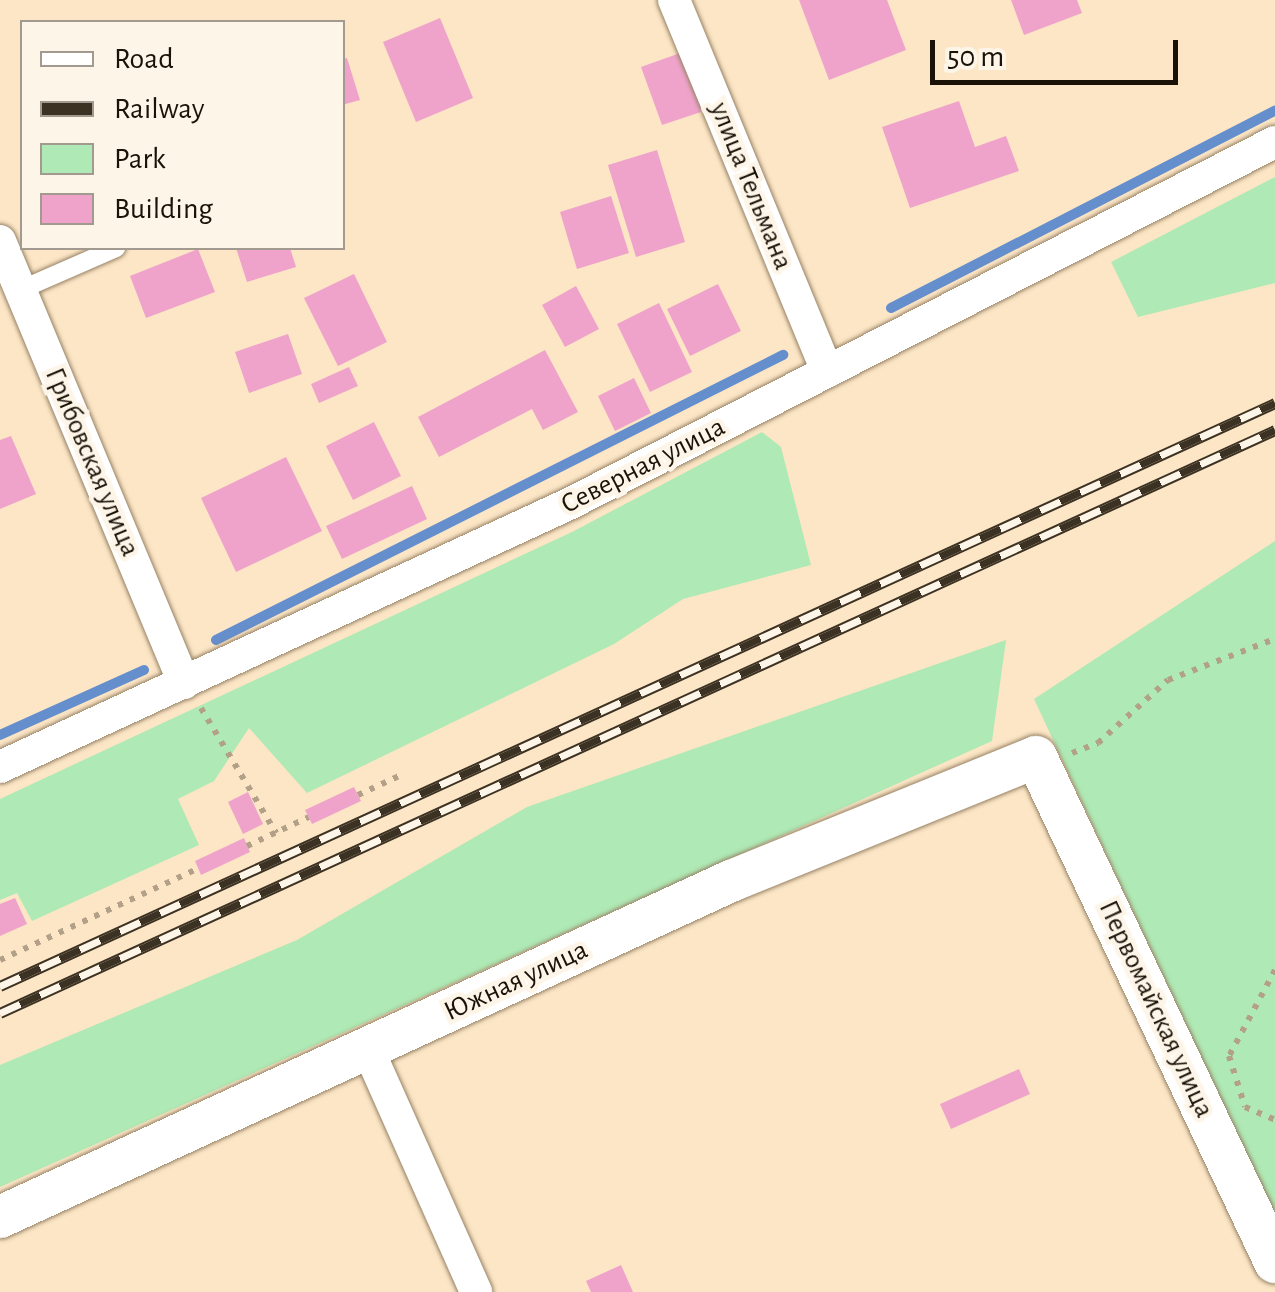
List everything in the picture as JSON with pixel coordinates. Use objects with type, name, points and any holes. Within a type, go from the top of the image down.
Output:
[{"type":"street","name":"улица Тельмана","points":[[674,0],[827,372]]},
{"type":"street","name":"Северная улица","points":[[0,767],[184,683],[827,372],[1275,142]]},
{"type":"street","name":"Грибовская улица","points":[[0,242],[184,683]]},
{"type":"street","name":"Южная улица","points":[[0,1216],[730,881],[1036,757]]},
{"type":"street","name":"Первомайская улица","points":[[1036,757],[1275,1262]]},
{"type":"street","points":[[368,1049],[476,1292]]},
{"type":"lane","points":[[20,290],[111,250]]},
{"type":"path","points":[[1036,757],[1098,743],[1168,680],[1275,639]]},
{"type":"path","points":[[184,683],[276,833]]},
{"type":"path","points":[[358,795],[401,775]]},
{"type":"path","points":[[247,846],[309,817]]},
{"type":"path","points":[[0,960],[198,868]]},
{"type":"path","points":[[1275,970],[1228,1056],[1245,1107],[1275,1120]]},
{"type":"green space","points":[[1275,177],[1275,283],[1138,317],[1111,262]]},
{"type":"green space","points":[[762,432],[781,447],[811,565],[683,599],[614,644],[307,793],[249,728],[214,781],[178,799],[199,845],[32,921],[17,893],[0,900],[0,799],[572,532]]},
{"type":"green space","points":[[1275,541],[1275,1216],[1034,699]]},
{"type":"green space","points":[[1006,640],[992,741],[0,1187],[0,1065],[297,940],[527,807]]},
{"type":"building","points":[[799,0],[887,0],[906,50],[829,80]]},
{"type":"building","points":[[1011,0],[1077,0],[1082,13],[1024,35]]},
{"type":"building","points":[[440,18],[473,98],[416,122],[383,42]]},
{"type":"building","points":[[683,52],[704,111],[662,125],[641,67]]},
{"type":"building","points":[[345,58],[360,100],[345,104]]},
{"type":"building","points":[[959,101],[975,147],[1006,136],[1019,171],[910,208],[882,127]]},
{"type":"building","points":[[657,150],[685,242],[636,257],[608,165]]},
{"type":"building","points":[[611,196],[629,253],[577,269],[560,212]]},
{"type":"building","points":[[198,250],[215,292],[146,318],[130,276]]},
{"type":"building","points":[[237,250],[291,250],[296,267],[247,282]]},
{"type":"building","points":[[354,274],[387,342],[338,366],[304,298]]},
{"type":"building","points":[[718,284],[741,331],[690,356],[667,309]]},
{"type":"building","points":[[576,286],[599,329],[565,347],[542,305]]},
{"type":"building","points":[[659,303],[692,372],[650,392],[617,324]]},
{"type":"building","points":[[288,334],[302,374],[249,393],[235,352]]},
{"type":"building","points":[[545,350],[578,412],[543,430],[532,409],[439,457],[418,417]]},
{"type":"building","points":[[349,367],[358,386],[319,403],[311,384]]},
{"type":"building","points":[[634,378],[651,413],[615,431],[598,396]]},
{"type":"building","points":[[374,422],[401,476],[353,500],[326,446]]},
{"type":"building","points":[[11,436],[36,494],[0,509],[0,440]]},
{"type":"building","points":[[286,457],[322,531],[236,572],[201,498]]},
{"type":"building","points":[[412,486],[427,519],[342,559],[326,526]]},
{"type":"building","points":[[354,787],[361,801],[312,824],[305,810]]},
{"type":"building","points":[[248,792],[263,824],[243,834],[228,802]]},
{"type":"building","points":[[244,838],[250,852],[201,875],[195,861]]},
{"type":"building","points":[[15,898],[27,924],[0,936],[0,904]]},
{"type":"building","points":[[1019,1069],[1030,1094],[951,1129],[940,1104]]},
{"type":"building","points":[[621,1265],[633,1292],[591,1292],[586,1281]]},
{"type":"waterway","points":[[891,308],[1275,111]]},
{"type":"waterway","points":[[216,640],[783,355]]},
{"type":"waterway","points":[[0,735],[144,670]]},
{"type":"railway","points":[[0,986],[1275,403]]},
{"type":"railway","points":[[0,1013],[1275,430]]}]
